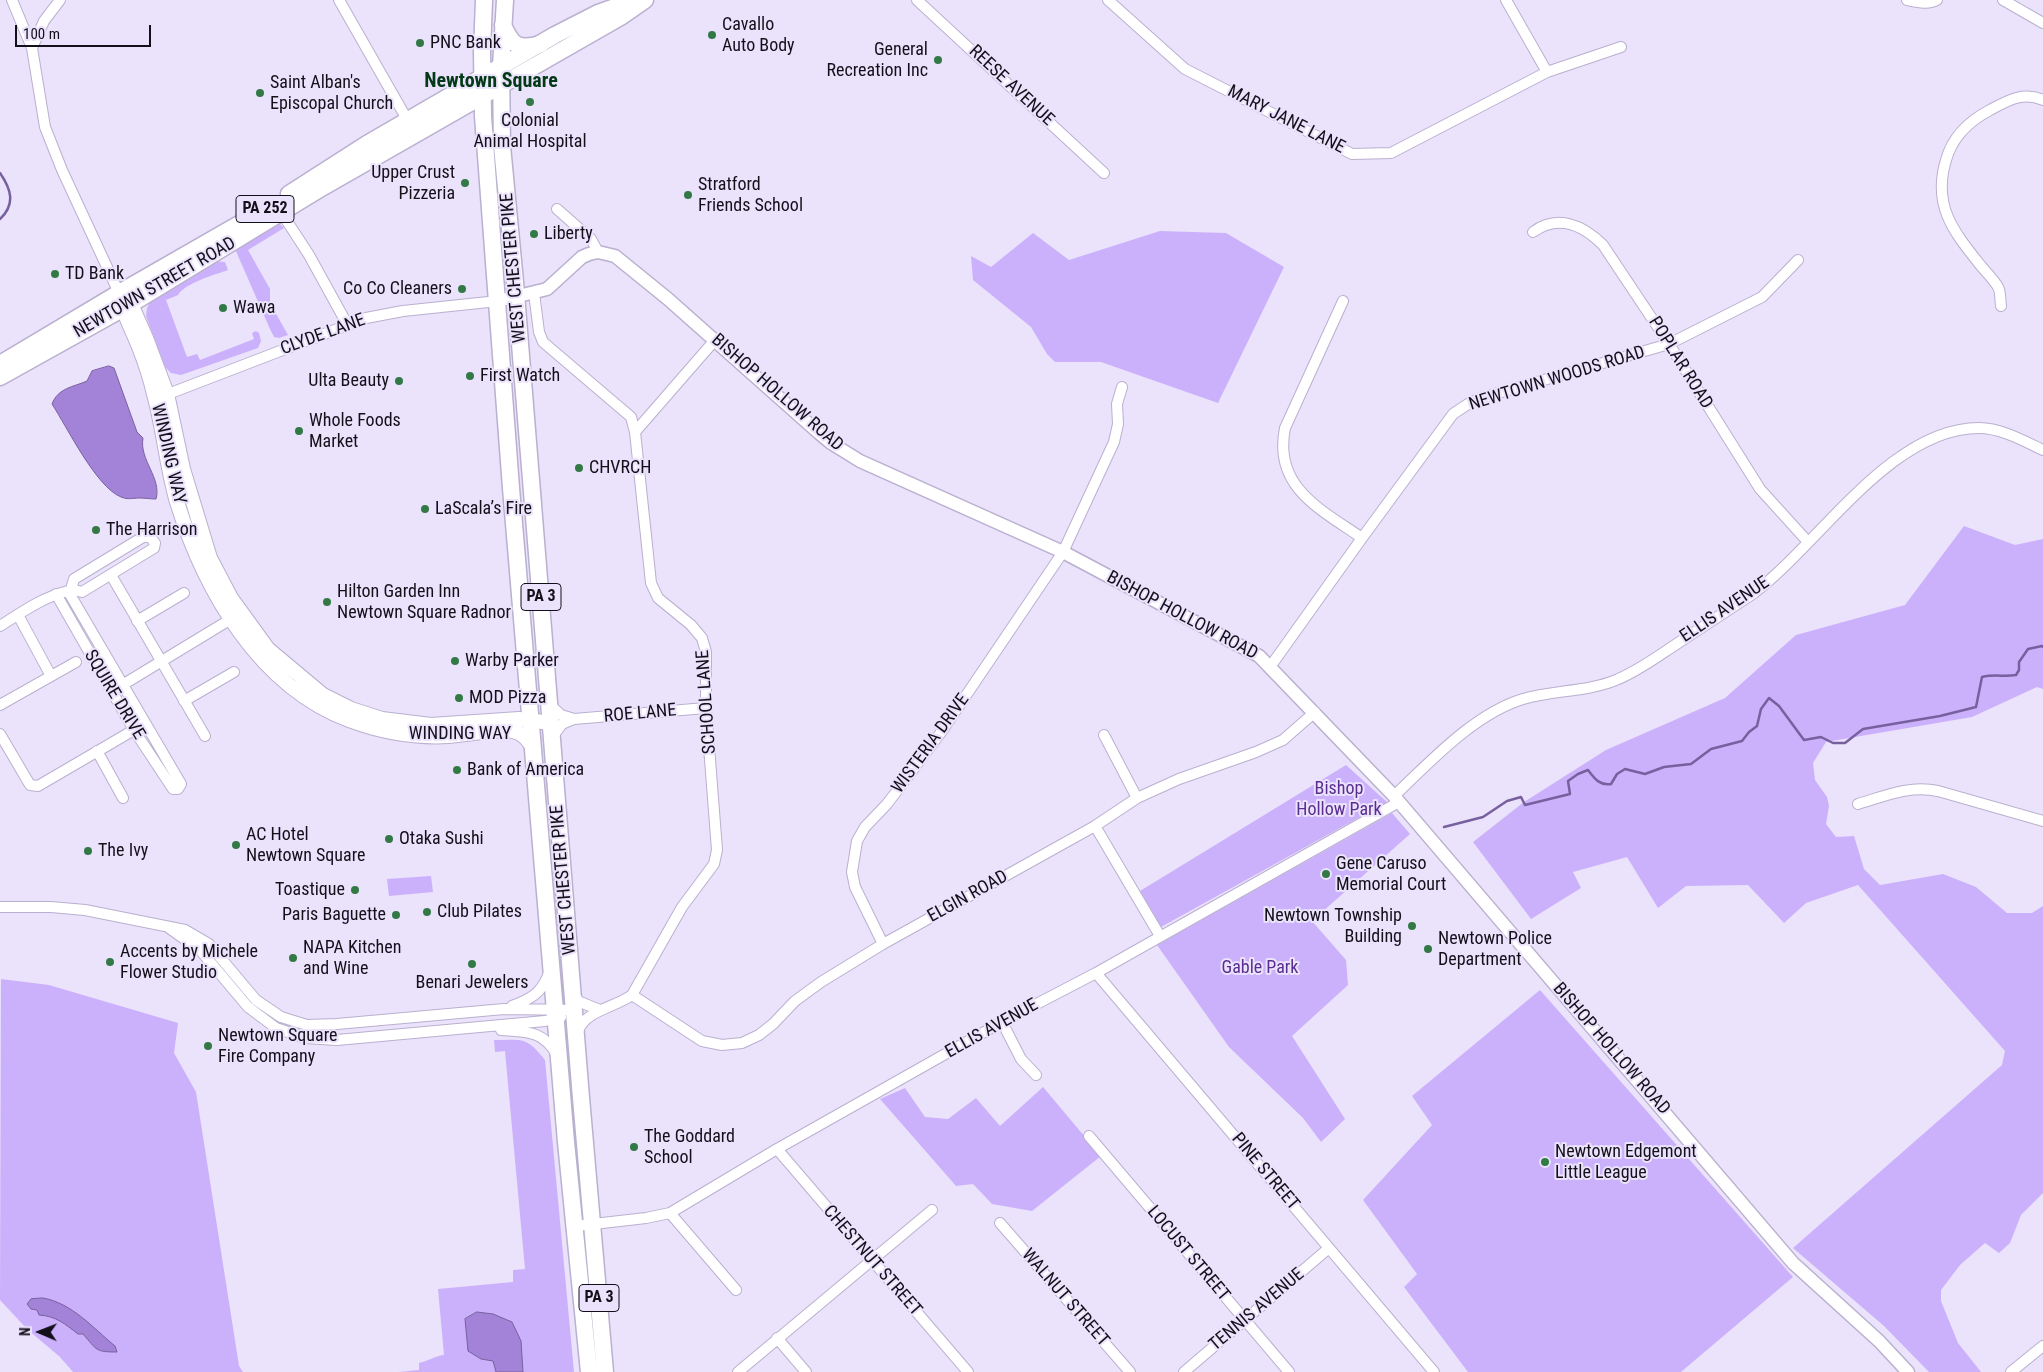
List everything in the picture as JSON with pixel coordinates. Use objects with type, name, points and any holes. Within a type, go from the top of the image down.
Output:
[{"type":"main road","name":"WEST CHESTER PIKE","points":[[484,0],[482,95],[530,720],[559,1065],[606,1372]]},
{"type":"main road","name":"WEST CHESTER PIKE","points":[[505,0],[500,67],[502,146],[517,298],[577,1032],[589,1372]]},
{"type":"main road","name":"NEWTOWN STREET ROAD","points":[[124,302],[339,161],[541,44],[598,13],[635,0]]},
{"type":"main road","name":"NEWTOWN STREET ROAD","points":[[1,372],[622,16],[645,0]]},
{"type":"main road","points":[[503,25],[508,38],[516,45],[524,47],[541,44]]},
{"type":"main road","name":"WINDING WAY","points":[[124,302],[140,349],[161,396],[210,558],[231,598],[268,649],[323,695],[351,709],[382,719],[431,725],[519,719],[530,720],[551,731]]},
{"type":"main road","name":"WINDING WAY","points":[[161,396],[176,500],[198,561],[231,619],[261,660],[318,705],[347,720],[379,730],[414,736],[448,736],[512,731],[528,739],[533,748]]},
{"type":"street","name":"WINDING WAY","points":[[12,0],[32,48],[45,127],[62,170],[124,302]]},
{"type":"street","points":[[32,48],[44,21],[60,0]]},
{"type":"street","points":[[339,0],[408,121]]},
{"type":"street","name":"REESE AVENUE","points":[[917,0],[1104,173]]},
{"type":"street","name":"MARY JANE LANE","points":[[1108,0],[1185,69],[1352,154],[1391,153],[1547,72],[1621,47]]},
{"type":"street","points":[[1506,0],[1547,72]]},
{"type":"street","points":[[1907,0],[1920,3],[1937,0]]},
{"type":"street","points":[[2003,0],[2043,24]]},
{"type":"street","points":[[2001,306],[1999,288],[1958,237],[1948,221],[1941,196],[1942,172],[1949,149],[1964,129],[1983,114],[2020,96],[2034,96],[2043,100]]},
{"type":"street","points":[[498,301],[517,298],[547,289],[582,258],[598,252],[591,239],[557,209]]},
{"type":"street","points":[[281,212],[309,255],[347,324]]},
{"type":"street","name":"POPLAR ROAD","points":[[1533,232],[1544,224],[1572,224],[1590,232],[1603,245],[1669,344],[1760,489],[1808,542]]},
{"type":"street","name":"BISHOP HOLLOW ROAD","points":[[598,252],[615,256],[632,268],[819,433],[852,456],[874,468],[1063,552],[1259,656],[1397,799],[1793,1263],[1878,1340],[1908,1372]]},
{"type":"street","name":"NEWTOWN WOODS ROAD","points":[[1270,667],[1453,414],[1481,398],[1669,344],[1762,297],[1798,260]]},
{"type":"street","points":[[534,292],[539,332],[543,342],[631,417],[635,432]]},
{"type":"street","name":"CLYDE LANE","points":[[161,396],[347,324],[375,316],[403,311],[498,301]]},
{"type":"street","points":[[1343,301],[1284,428],[1281,444],[1288,474],[1296,488],[1308,500],[1362,538]]},
{"type":"street","points":[[635,432],[715,340]]},
{"type":"street","name":"WISTERIA DRIVE","points":[[883,944],[854,887],[852,872],[857,842],[865,827],[887,804],[942,731],[1063,552],[1114,442],[1118,424],[1117,404],[1122,387]]},
{"type":"street","name":"ELLIS AVENUE","points":[[584,1225],[646,1218],[670,1213],[777,1149],[1002,1022],[1096,973],[1397,799],[1438,754],[1488,715],[1508,704],[1525,698],[1593,687],[1616,680],[1638,669],[1770,581],[1808,542],[1895,460],[1914,446],[1960,429],[1980,428],[2016,437],[2043,450]]},
{"type":"street","name":"SCHOOL LANE","points":[[632,995],[682,907],[714,864],[717,850],[706,708],[706,652],[702,638],[691,625],[658,598],[651,583],[635,432]]},
{"type":"street","points":[[143,537],[150,537],[154,543],[154,548],[111,575],[82,592],[71,589],[74,579],[143,537]]},
{"type":"street","points":[[111,575],[160,662],[205,736]]},
{"type":"street","name":"SQUIRE DRIVE","points":[[68,591],[181,784],[181,793],[173,789],[134,730],[56,594],[68,591]]},
{"type":"street","points":[[137,621],[184,593]]},
{"type":"street","points":[[0,626],[56,594]]},
{"type":"street","points":[[18,615],[51,676]]},
{"type":"street","points":[[112,692],[231,619]]},
{"type":"street","points":[[0,705],[76,662]]},
{"type":"street","points":[[184,702],[234,672]]},
{"type":"street","points":[[549,704],[561,715],[574,719]]},
{"type":"street","name":"ROE LANE","points":[[574,719],[706,708]]},
{"type":"street","name":"ELGIN ROAD","points":[[632,995],[702,1040],[722,1045],[742,1043],[759,1036],[774,1024],[795,1001],[821,982],[883,944],[1095,826],[1137,798],[1179,779],[1256,752],[1283,740],[1315,712]]},
{"type":"street","points":[[551,731],[574,719]]},
{"type":"street","points":[[0,734],[30,785],[38,786],[146,723]]},
{"type":"street","points":[[1104,735],[1137,798]]},
{"type":"street","points":[[97,751],[123,798]]},
{"type":"street","points":[[1858,804],[1902,791],[1921,788],[1938,791],[2043,821]]},
{"type":"street","points":[[1095,826],[1160,936]]},
{"type":"street","points":[[0,907],[51,907],[85,910],[164,924],[185,930],[209,944],[256,1000],[281,1017],[307,1025],[504,1009],[556,1015]]},
{"type":"street","points":[[164,924],[200,950],[248,1007],[276,1028],[305,1038],[338,1040],[465,1028],[556,1015],[574,1003],[600,1010]]},
{"type":"street","points":[[504,1009],[531,999],[541,990],[549,971],[550,953]]},
{"type":"street","name":"PINE STREET","points":[[1096,973],[1434,1372]]},
{"type":"street","points":[[577,1032],[581,1021],[632,995]]},
{"type":"street","points":[[1002,1022],[1021,1059],[1036,1075]]},
{"type":"street","points":[[465,1028],[536,1034],[553,1049],[559,1065]]},
{"type":"street","name":"LOCUST STREET","points":[[1089,1136],[1289,1372]]},
{"type":"street","name":"CHESTNUT STREET","points":[[777,1149],[870,1260],[968,1372]]},
{"type":"street","points":[[738,1372],[932,1210]]},
{"type":"street","points":[[670,1213],[736,1290]]},
{"type":"street","name":"WALNUT STREET","points":[[1000,1222],[1130,1372]]},
{"type":"street","name":"TENNIS AVENUE","points":[[1184,1372],[1330,1248]]},
{"type":"street","points":[[777,1338],[806,1372]]},
{"type":"street","points":[[2011,1372],[2043,1346]]},
{"type":"green space","points":[[278,222],[284,228],[248,250],[270,289],[270,303],[288,335],[279,338],[274,337],[270,329],[235,249]]},
{"type":"green space","points":[[1160,231],[1226,233],[1284,267],[1218,403],[1101,362],[1055,362],[1047,354],[1031,327],[973,280],[971,256],[991,267],[1033,233],[1069,260]]},
{"type":"green space","points":[[212,261],[225,262],[228,270],[193,283],[178,295],[166,300],[187,357],[197,354],[200,360],[254,339],[252,333],[256,331],[259,333],[261,341],[258,348],[181,375],[171,373],[165,367],[146,316],[147,308],[152,298]]},
{"type":"green space","points":[[1964,526],[2015,545],[2043,539],[2043,689],[2037,687],[1972,717],[1826,742],[1813,763],[1815,780],[1827,797],[1829,806],[1826,824],[1836,837],[1854,836],[1864,869],[1880,885],[1943,874],[1976,887],[2007,913],[2032,913],[2043,906],[2043,1193],[2021,1215],[2010,1243],[1999,1253],[1985,1243],[1960,1265],[1941,1290],[1941,1301],[1958,1343],[1981,1372],[1929,1372],[1884,1326],[1793,1248],[2002,1065],[2005,1051],[1858,885],[1806,903],[1784,923],[1748,885],[1686,886],[1658,908],[1627,857],[1573,872],[1581,888],[1531,919],[1473,842],[1524,802],[1606,750],[1725,698],[1796,635],[1905,605]]},
{"type":"green space","name":"Bishop Hollow Park","points":[[1346,765],[1387,802],[1161,927],[1140,891]]},
{"type":"green space","name":"Gable Park","points":[[1392,813],[1410,834],[1312,921],[1346,960],[1348,985],[1292,1036],[1345,1119],[1321,1142],[1303,1118],[1229,1047],[1157,945]]},
{"type":"green space","points":[[431,876],[433,892],[389,896],[387,879]]},
{"type":"green space","points":[[1,979],[49,985],[178,1023],[174,1053],[196,1092],[239,1366],[243,1372],[73,1372],[60,1357],[27,1329],[0,1300]]},
{"type":"green space","name":"Newtown Edgemont Little League","points":[[1540,990],[1793,1277],[1681,1372],[1468,1372],[1404,1287],[1417,1274],[1363,1200],[1432,1125],[1412,1096]]},
{"type":"green space","points":[[494,1040],[523,1041],[539,1052],[545,1060],[574,1372],[399,1372],[419,1370],[419,1363],[444,1355],[438,1289],[513,1282],[513,1270],[525,1269],[505,1051],[495,1052]]},
{"type":"green space","points":[[1043,1087],[1101,1156],[1032,1211],[992,1204],[973,1184],[956,1186],[880,1099],[905,1088],[925,1117],[948,1119],[976,1098],[1000,1126]]},
{"type":"shaded area","points":[[109,366],[114,368],[137,432],[143,438],[144,454],[156,484],[156,499],[126,498],[111,491],[92,469],[52,404],[62,391],[87,381],[92,371]]},
{"type":"shaded area","points":[[43,1298],[63,1305],[82,1317],[115,1346],[117,1352],[100,1351],[83,1334],[78,1334],[55,1319],[39,1315],[37,1310],[31,1309],[27,1304],[31,1299]]},
{"type":"shaded area","points":[[477,1312],[493,1314],[512,1322],[521,1341],[523,1372],[496,1372],[493,1361],[481,1359],[468,1351],[465,1319]]},
{"type":"waterway","points":[[0,173],[7,185],[10,196],[8,208],[0,219]]},
{"type":"waterway","points":[[1444,827],[1483,817],[1507,801],[1521,797],[1525,805],[1570,794],[1568,781],[1588,770],[1598,781],[1604,784],[1611,784],[1617,774],[1625,769],[1645,774],[1664,767],[1691,764],[1711,749],[1742,741],[1757,726],[1761,709],[1769,698],[1779,706],[1804,740],[1821,737],[1833,743],[1845,743],[1863,729],[1940,716],[1976,707],[1982,677],[2016,675],[2019,670],[2019,662],[2028,649],[2043,647]]},
{"type":"place","name":"Cavallo Auto Body","points":[[712,35]]},
{"type":"place","name":"PNC Bank","points":[[420,43]]},
{"type":"place","name":"General Recreation Inc","points":[[938,60]]},
{"type":"place","name":"Saint Alban's Episcopal Church","points":[[260,93]]},
{"type":"place","name":"Colonial Animal Hospital","points":[[530,102]]},
{"type":"place","name":"Upper Crust Pizzeria","points":[[465,183]]},
{"type":"place","name":"Stratford Friends School","points":[[688,195]]},
{"type":"place","name":"Liberty","points":[[534,234]]},
{"type":"place","name":"TD Bank","points":[[55,274]]},
{"type":"place","name":"Co Co Cleaners","points":[[462,289]]},
{"type":"place","name":"Wawa","points":[[223,308]]},
{"type":"place","name":"First Watch","points":[[470,376]]},
{"type":"place","name":"Ulta Beauty","points":[[399,381]]},
{"type":"place","name":"Whole Foods Market","points":[[299,431]]},
{"type":"place","name":"CHVRCH","points":[[579,468]]},
{"type":"place","name":"LaScala’s Fire","points":[[425,509]]},
{"type":"place","name":"The Harrison","points":[[96,530]]},
{"type":"place","name":"Hilton Garden Inn Newtown Square Radnor","points":[[327,602]]},
{"type":"place","name":"Warby Parker","points":[[455,661]]},
{"type":"place","name":"MOD Pizza","points":[[459,698]]},
{"type":"place","name":"Bank of America","points":[[457,770]]},
{"type":"place","name":"Otaka Sushi","points":[[389,839]]},
{"type":"place","name":"AC Hotel Newtown Square","points":[[236,845]]},
{"type":"place","name":"The Ivy","points":[[88,851]]},
{"type":"place","name":"Gene Caruso Memorial Court","points":[[1326,874]]},
{"type":"place","name":"Toastique","points":[[355,890]]},
{"type":"place","name":"Club Pilates","points":[[427,912]]},
{"type":"place","name":"Paris Baguette","points":[[396,915]]},
{"type":"place","name":"Newtown Township Building","points":[[1412,926]]},
{"type":"place","name":"Newtown Police Department","points":[[1428,949]]},
{"type":"place","name":"NAPA Kitchen and Wine","points":[[293,958]]},
{"type":"place","name":"Accents by Michele Flower Studio","points":[[110,962]]},
{"type":"place","name":"Benari Jewelers","points":[[472,964]]},
{"type":"place","name":"Newtown Square Fire Company","points":[[208,1046]]},
{"type":"place","name":"The Goddard School","points":[[634,1147]]},
{"type":"place","name":"Newtown Edgemont Little League","points":[[1545,1162]]},
{"type":"district","name":"Newtown Square","points":[[491,82]]}]
